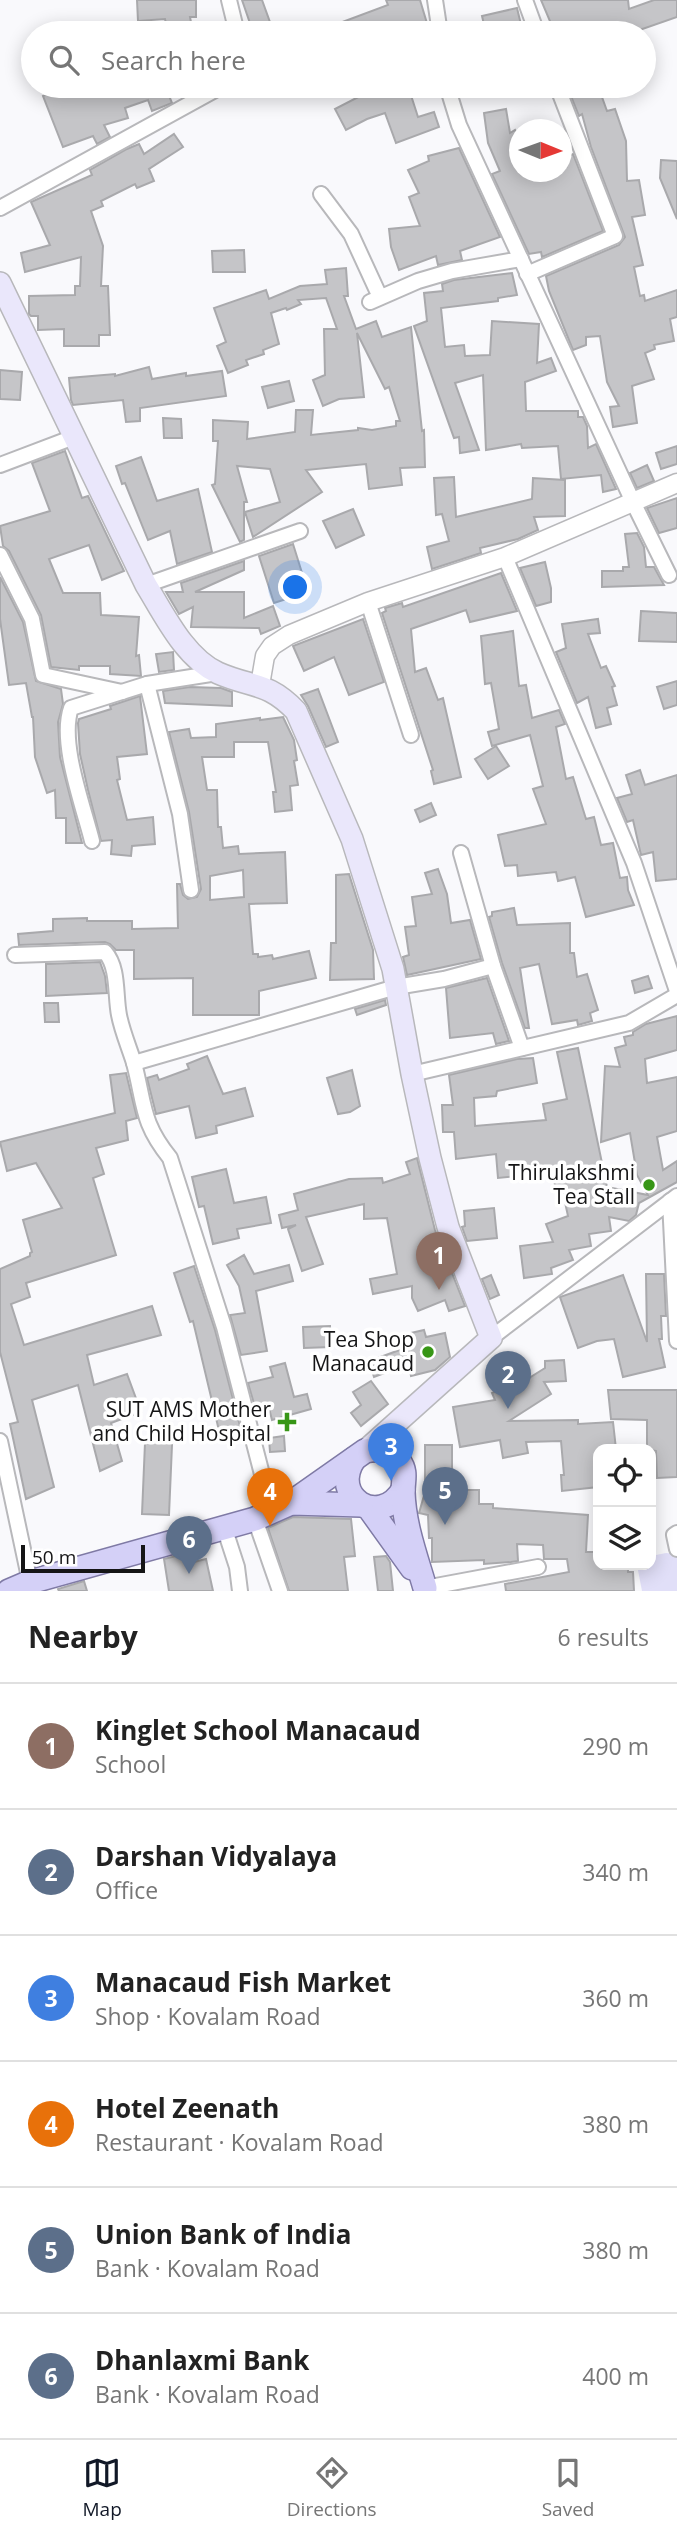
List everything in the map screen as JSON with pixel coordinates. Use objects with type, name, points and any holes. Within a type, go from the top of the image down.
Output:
[{"type":"main road","points":[[0,283],[146,585],[188,649],[199,661],[217,673],[260,685],[282,697],[296,711],[352,839],[393,969],[430,1158],[449,1227],[491,1338],[359,1455],[272,1512]]},
{"type":"main road","points":[[402,1416],[401,1446],[409,1532],[426,1590]]},
{"type":"main road","points":[[19,1587],[272,1512],[365,1506],[379,1508],[389,1505],[398,1499],[404,1480],[398,1458],[388,1451],[377,1449],[359,1455],[346,1475],[346,1484],[355,1500],[365,1506],[426,1590]]},
{"type":"street","points":[[229,0],[234,21]]},
{"type":"street","points":[[435,0],[438,21]]},
{"type":"street","points":[[525,0],[533,21]]},
{"type":"street","points":[[0,208],[200,98]]},
{"type":"street","points":[[451,98],[459,125],[527,274],[669,575]]},
{"type":"street","points":[[527,274],[615,236],[562,98]]},
{"type":"street","points":[[321,194],[351,234],[375,299],[418,281],[452,271],[521,258]]},
{"type":"street","points":[[0,465],[74,437]]},
{"type":"street","points":[[260,685],[265,656],[272,646],[289,635],[368,602],[505,557],[677,483]]},
{"type":"street","points":[[146,585],[300,531]]},
{"type":"street","points":[[0,555],[32,619],[43,675],[123,692]]},
{"type":"street","points":[[412,1074],[629,1023],[677,993],[634,863],[505,557]]},
{"type":"street","points":[[368,602],[411,735]]},
{"type":"street","points":[[92,841],[67,740],[67,719],[71,708],[147,684],[217,673]]},
{"type":"street","points":[[147,684],[180,814],[191,890]]},
{"type":"street","points":[[461,853],[522,1048]]},
{"type":"street","points":[[15,955],[105,953],[112,960],[119,1017],[134,1063],[145,1119],[170,1158],[224,1327],[272,1512],[280,1591]]},
{"type":"street","points":[[134,1063],[396,987],[444,979],[494,965]]},
{"type":"street","points":[[491,1338],[673,1198]]},
{"type":"street","points":[[673,1198],[677,1341]]},
{"type":"street","points":[[0,1441],[19,1587]]},
{"type":"street","points":[[224,1527],[237,1567],[240,1591]]},
{"type":"street","points":[[677,1533],[674,1535],[677,1549]]},
{"type":"street","points":[[426,1590],[538,1567]]},
{"type":"shaded area","points":[[677,1554],[677,1591],[642,1591],[638,1570],[656,1570],[656,1555]]},
{"type":"building","points":[[137,0],[196,0],[196,17],[190,17],[191,21],[138,21]]},
{"type":"building","points":[[242,0],[262,0],[270,21],[249,21]]},
{"type":"building","points":[[386,0],[420,0],[426,21],[345,21],[388,5]]},
{"type":"building","points":[[541,0],[628,0],[629,9],[654,0],[677,0],[677,17],[656,24],[656,21],[550,21]]},
{"type":"building","points":[[517,8],[520,21],[483,21],[482,16]]},
{"type":"building","points":[[44,98],[170,98],[172,103],[152,111],[148,100],[125,108],[128,118],[104,125],[110,137],[97,144],[93,136],[63,147]]},
{"type":"building","points":[[356,98],[412,98],[418,117],[434,112],[439,127],[396,143],[385,113],[346,130],[335,109]]},
{"type":"building","points":[[572,98],[602,98],[607,111],[615,109],[626,141],[627,181],[639,180],[645,215],[632,217],[643,265],[634,267],[640,296],[644,295],[645,301],[677,290],[677,317],[670,319],[674,341],[654,345],[655,349],[645,353],[654,379],[632,386],[637,423],[613,427],[610,407],[619,406],[607,382],[600,336],[586,337],[586,345],[573,350],[549,291],[546,276],[619,245],[625,237],[591,147],[582,114],[579,116]]},
{"type":"building","points":[[506,109],[509,127],[509,182],[572,182],[573,154],[603,231],[542,257],[541,252],[529,254],[492,174],[500,171],[488,143],[484,113]]},
{"type":"building","points":[[174,134],[183,147],[149,169],[154,181],[137,188],[135,184],[101,201],[103,206],[91,211],[103,246],[101,286],[108,286],[110,335],[99,335],[99,346],[64,346],[64,329],[38,330],[38,316],[29,314],[29,296],[75,295],[75,286],[80,286],[81,257],[25,272],[21,253],[50,245],[31,202],[92,175],[90,170],[127,149],[139,144],[144,154]]},
{"type":"building","points":[[459,148],[500,237],[460,251],[462,260],[438,265],[436,256],[399,270],[391,247],[389,229],[420,226],[409,197],[419,193],[408,170],[429,161],[428,156]]},
{"type":"building","points":[[661,160],[677,161],[677,219],[660,178]]},
{"type":"building","points":[[244,250],[245,272],[213,272],[212,251]]},
{"type":"building","points":[[346,268],[348,296],[344,296],[356,329],[376,321],[382,337],[411,327],[422,431],[424,430],[425,467],[400,468],[402,485],[369,489],[366,464],[306,470],[322,492],[253,537],[245,512],[280,502],[270,469],[237,466],[247,502],[244,502],[244,540],[240,542],[212,485],[215,484],[218,441],[213,441],[213,420],[248,422],[247,439],[295,432],[296,410],[313,410],[311,435],[358,428],[372,430],[396,426],[396,421],[400,421],[389,387],[385,389],[357,333],[364,397],[339,399],[323,406],[313,380],[325,375],[324,329],[337,329],[326,298],[298,300],[301,304],[271,313],[279,344],[263,350],[264,354],[246,360],[248,365],[228,373],[217,346],[226,342],[214,308],[266,290],[269,299],[300,286],[327,284],[325,270]]},
{"type":"building","points":[[512,273],[517,295],[498,298],[498,301],[441,308],[445,347],[464,345],[465,356],[490,355],[492,321],[539,324],[537,363],[551,358],[556,371],[525,382],[526,411],[578,411],[578,417],[583,417],[587,426],[588,448],[596,444],[616,489],[603,492],[601,475],[561,479],[558,446],[522,448],[521,444],[486,450],[483,375],[455,383],[479,450],[460,453],[459,437],[454,438],[414,326],[427,321],[424,293],[443,291],[442,284],[454,280]]},
{"type":"building","points":[[149,367],[152,379],[186,373],[186,376],[222,371],[226,396],[140,408],[140,421],[126,422],[123,400],[73,405],[69,378],[115,376]]},
{"type":"building","points":[[0,370],[22,372],[20,400],[0,399]]},
{"type":"building","points":[[289,381],[294,401],[268,408],[262,387]]},
{"type":"building","points":[[163,418],[181,419],[182,438],[164,438]]},
{"type":"building","points":[[677,446],[677,464],[661,469],[656,453]]},
{"type":"building","points":[[65,451],[82,498],[88,496],[124,571],[102,580],[89,545],[49,559],[63,593],[100,593],[101,615],[139,617],[136,656],[139,655],[141,676],[110,674],[110,666],[79,666],[79,670],[51,667],[41,615],[9,551],[3,546],[0,526],[50,511],[32,463]]},
{"type":"building","points":[[141,457],[157,501],[198,489],[212,552],[177,564],[170,531],[148,540],[116,466]]},
{"type":"building","points":[[647,465],[654,481],[637,488],[630,473]]},
{"type":"building","points":[[454,477],[456,517],[532,499],[533,478],[565,480],[565,516],[534,517],[538,530],[518,539],[480,548],[481,553],[432,569],[427,547],[449,541],[442,514],[436,515],[434,478]]},
{"type":"building","points":[[677,498],[677,528],[659,533],[647,508]]},
{"type":"building","points":[[353,509],[364,535],[336,548],[323,521]]},
{"type":"building","points":[[637,533],[644,547],[646,567],[654,567],[664,585],[602,587],[602,571],[623,571],[623,567],[629,567],[625,534]]},
{"type":"building","points":[[293,544],[308,592],[274,603],[259,556]]},
{"type":"building","points":[[244,561],[244,570],[195,592],[244,592],[244,618],[273,606],[280,626],[261,634],[259,628],[191,627],[193,607],[179,614],[166,592],[183,592],[181,583]]},
{"type":"building","points":[[545,562],[551,602],[536,606],[520,568]]},
{"type":"building","points":[[501,573],[517,611],[470,622],[466,610],[411,629],[415,672],[426,668],[438,700],[443,698],[461,777],[434,784],[433,770],[382,613],[386,611],[385,608],[402,603],[403,607]]},
{"type":"building","points":[[0,577],[23,622],[36,681],[61,689],[63,704],[58,722],[60,757],[82,843],[66,843],[66,818],[56,818],[55,790],[47,793],[35,757],[33,717],[26,683],[9,685],[0,619]]},
{"type":"building","points":[[641,611],[677,613],[677,642],[639,641]]},
{"type":"building","points":[[363,619],[384,682],[349,695],[334,657],[304,671],[293,646]]},
{"type":"building","points":[[598,619],[600,633],[588,634],[601,668],[606,666],[615,686],[612,687],[617,705],[607,708],[611,724],[596,728],[588,697],[577,703],[556,652],[566,648],[562,624]]},
{"type":"building","points":[[513,631],[519,686],[526,685],[532,718],[559,710],[565,724],[556,727],[566,779],[573,777],[586,819],[594,817],[601,845],[613,843],[620,878],[627,877],[628,890],[634,905],[586,917],[575,877],[558,881],[556,872],[518,876],[517,865],[505,866],[498,835],[546,824],[533,789],[543,786],[530,735],[492,746],[488,732],[499,729],[491,683],[485,684],[481,636]]},
{"type":"building","points":[[173,652],[174,670],[159,672],[156,654]]},
{"type":"building","points":[[677,681],[677,705],[664,709],[657,687]]},
{"type":"building","points":[[190,687],[221,688],[232,692],[232,706],[165,703],[163,691]]},
{"type":"building","points":[[318,689],[338,742],[326,747],[301,695]]},
{"type":"building","points":[[140,696],[147,754],[117,757],[120,779],[117,780],[127,820],[153,817],[155,844],[132,846],[131,856],[111,854],[112,840],[101,841],[88,790],[80,754],[78,723],[79,719]]},
{"type":"building","points":[[283,717],[294,740],[298,785],[290,786],[292,810],[275,812],[273,792],[276,792],[268,742],[234,742],[234,757],[202,757],[207,790],[217,790],[218,827],[221,827],[223,848],[238,846],[239,854],[285,852],[287,903],[249,904],[253,954],[258,954],[258,957],[272,955],[273,959],[309,951],[316,978],[259,991],[259,1015],[193,1015],[193,978],[134,979],[134,950],[116,950],[105,942],[19,945],[18,934],[53,931],[53,919],[132,921],[132,929],[178,928],[177,884],[180,884],[183,895],[188,899],[197,897],[201,889],[189,812],[169,732],[189,729],[191,738],[216,737],[216,724]],"holes":[[[243,870],[244,897],[210,900],[210,876]]]},
{"type":"building","points":[[496,746],[509,766],[488,779],[475,759]]},
{"type":"building","points":[[640,770],[645,785],[677,775],[677,879],[656,881],[653,852],[641,855],[633,820],[627,822],[617,798],[632,794],[626,775]]},
{"type":"building","points":[[431,803],[436,815],[420,822],[415,810]]},
{"type":"building","points":[[438,869],[447,894],[451,923],[470,920],[481,959],[407,975],[403,957],[409,955],[405,927],[416,926],[412,897],[432,894],[425,873]]},
{"type":"building","points":[[349,874],[373,950],[374,979],[330,980],[331,943],[336,943],[336,875]]},
{"type":"building","points":[[514,908],[517,925],[570,923],[570,953],[574,953],[577,977],[587,974],[598,1010],[590,1013],[592,1021],[578,1025],[577,1020],[552,1024],[539,964],[520,968],[529,1028],[525,1028],[489,917],[492,912]]},
{"type":"building","points":[[100,962],[107,993],[46,996],[46,964]]},
{"type":"building","points":[[648,976],[652,988],[635,993],[632,981]]},
{"type":"building","points":[[487,978],[509,1041],[496,1044],[493,1033],[450,1038],[446,988]]},
{"type":"building","points":[[385,1000],[386,1005],[357,1015],[355,1009]]},
{"type":"building","points":[[44,1003],[58,1003],[59,1022],[45,1022]]},
{"type":"building","points":[[677,1016],[677,1050],[645,1059],[647,1083],[677,1077],[677,1131],[657,1137],[663,1170],[677,1161],[677,1182],[639,1203],[636,1215],[629,1221],[609,1217],[611,1231],[589,1234],[591,1246],[569,1250],[573,1260],[551,1268],[552,1274],[524,1278],[520,1246],[553,1242],[546,1224],[568,1216],[563,1193],[557,1194],[552,1172],[498,1178],[496,1154],[456,1159],[454,1132],[443,1132],[442,1105],[453,1105],[449,1075],[517,1059],[533,1058],[537,1083],[497,1091],[496,1096],[474,1098],[475,1126],[546,1120],[543,1104],[567,1099],[557,1052],[578,1048],[607,1187],[648,1195],[637,1175],[630,1133],[601,1142],[605,1066],[620,1067],[615,1048],[626,1045],[624,1037],[633,1035],[633,1032],[646,1024]]},
{"type":"building","points":[[207,1056],[223,1094],[245,1088],[253,1116],[216,1126],[217,1133],[196,1138],[189,1106],[156,1114],[147,1078],[157,1075],[159,1080],[189,1069],[187,1064]]},
{"type":"building","points":[[352,1070],[360,1106],[350,1112],[338,1114],[327,1078]]},
{"type":"building","points":[[126,1073],[137,1118],[126,1121],[128,1140],[96,1148],[104,1174],[93,1178],[116,1255],[26,1283],[30,1297],[11,1304],[24,1345],[152,1306],[161,1335],[87,1355],[94,1385],[127,1374],[141,1412],[111,1423],[122,1461],[100,1471],[78,1385],[32,1400],[54,1487],[26,1499],[10,1424],[18,1422],[0,1352],[0,1269],[30,1256],[32,1252],[23,1220],[62,1208],[36,1163],[7,1171],[0,1142],[115,1113],[110,1075]]},
{"type":"building","points":[[417,1158],[435,1230],[465,1306],[449,1311],[445,1300],[418,1311],[412,1298],[412,1286],[373,1294],[370,1279],[397,1274],[387,1218],[364,1219],[364,1204],[306,1217],[323,1264],[302,1271],[288,1229],[296,1225],[282,1228],[279,1215],[298,1210],[294,1194],[349,1179],[382,1178],[383,1183],[410,1174],[406,1162]]},
{"type":"building","points":[[226,1169],[234,1203],[266,1197],[271,1223],[237,1229],[239,1238],[213,1244],[204,1206],[199,1207],[192,1177]]},
{"type":"building","points":[[494,1208],[497,1238],[467,1241],[462,1227],[465,1226],[464,1211]]},
{"type":"building","points":[[244,1255],[254,1274],[289,1265],[293,1281],[256,1291],[267,1351],[241,1355],[230,1315],[245,1313],[239,1286],[227,1265]]},
{"type":"building","points":[[194,1266],[215,1330],[242,1434],[221,1439],[193,1321],[190,1322],[174,1273]]},
{"type":"building","points":[[646,1274],[664,1274],[666,1316],[661,1316],[662,1339],[659,1339],[665,1367],[623,1377],[614,1339],[597,1341],[578,1348],[560,1297],[623,1275],[647,1342]]},
{"type":"building","points":[[491,1275],[499,1295],[490,1299],[482,1279]]},
{"type":"building","points":[[330,1326],[331,1347],[304,1348],[303,1327]]},
{"type":"building","name":"Tea Shop Manacaud","points":[[424,1330],[426,1337],[445,1333],[450,1357],[435,1370],[411,1376],[409,1364],[374,1377],[369,1361],[405,1348],[402,1335]]},
{"type":"building","points":[[564,1360],[566,1381],[544,1382],[551,1394],[509,1421],[578,1420],[578,1424],[613,1422],[615,1444],[593,1444],[593,1488],[562,1491],[561,1475],[564,1475],[561,1441],[526,1442],[528,1453],[503,1458],[500,1440],[460,1447],[453,1407],[495,1400],[492,1393],[511,1384],[513,1388],[545,1368],[545,1361]]},
{"type":"building","points":[[285,1363],[294,1397],[307,1394],[311,1409],[272,1420],[268,1404],[255,1407],[248,1383],[273,1377],[270,1367]]},
{"type":"building","points":[[371,1381],[388,1404],[361,1426],[351,1413],[361,1405],[353,1392]]},
{"type":"building","points":[[608,1390],[677,1390],[677,1477],[657,1478],[656,1444],[647,1444],[647,1420],[611,1419]]},
{"type":"building","points":[[164,1432],[172,1445],[169,1515],[142,1514],[145,1443]]},
{"type":"building","points":[[284,1436],[285,1451],[270,1452],[269,1438]]},
{"type":"building","points":[[425,1445],[452,1445],[452,1481],[457,1481],[457,1490],[479,1490],[479,1504],[493,1504],[493,1508],[588,1515],[586,1552],[593,1552],[593,1570],[633,1572],[634,1591],[506,1591],[505,1584],[569,1572],[567,1559],[544,1559],[543,1545],[517,1544],[518,1561],[484,1564],[484,1560],[432,1562],[428,1515],[419,1513],[425,1492]]},
{"type":"building","points":[[293,1517],[351,1519],[355,1556],[344,1557],[348,1591],[289,1591],[268,1528]]},
{"type":"building","points":[[184,1554],[186,1564],[206,1559],[213,1591],[169,1591],[164,1559]]},
{"type":"building","points":[[386,1556],[390,1562],[393,1591],[378,1591],[374,1557]]},
{"type":"building","points":[[84,1581],[87,1591],[58,1589]]},
{"type":"place","name":"Thirulakshmi Tea Stall","points":[[649,1185]]},
{"type":"place","name":"Kinglet School Manacaud","points":[[439,1290]]},
{"type":"place","name":"Tea Shop Manacaud","points":[[428,1352]]},
{"type":"place","name":"Darshan Vidyalaya","points":[[508,1409]]},
{"type":"place","name":"SUT AMS Mother and Child Hospital","points":[[287,1422]]},
{"type":"place","name":"Manacaud Fish Market","points":[[391,1481]]},
{"type":"place","name":"Union Bank of India","points":[[445,1525]]},
{"type":"place","name":"Hotel Zeenath","points":[[270,1526]]},
{"type":"place","name":"Dhanlaxmi Bank","points":[[189,1574]]}]
